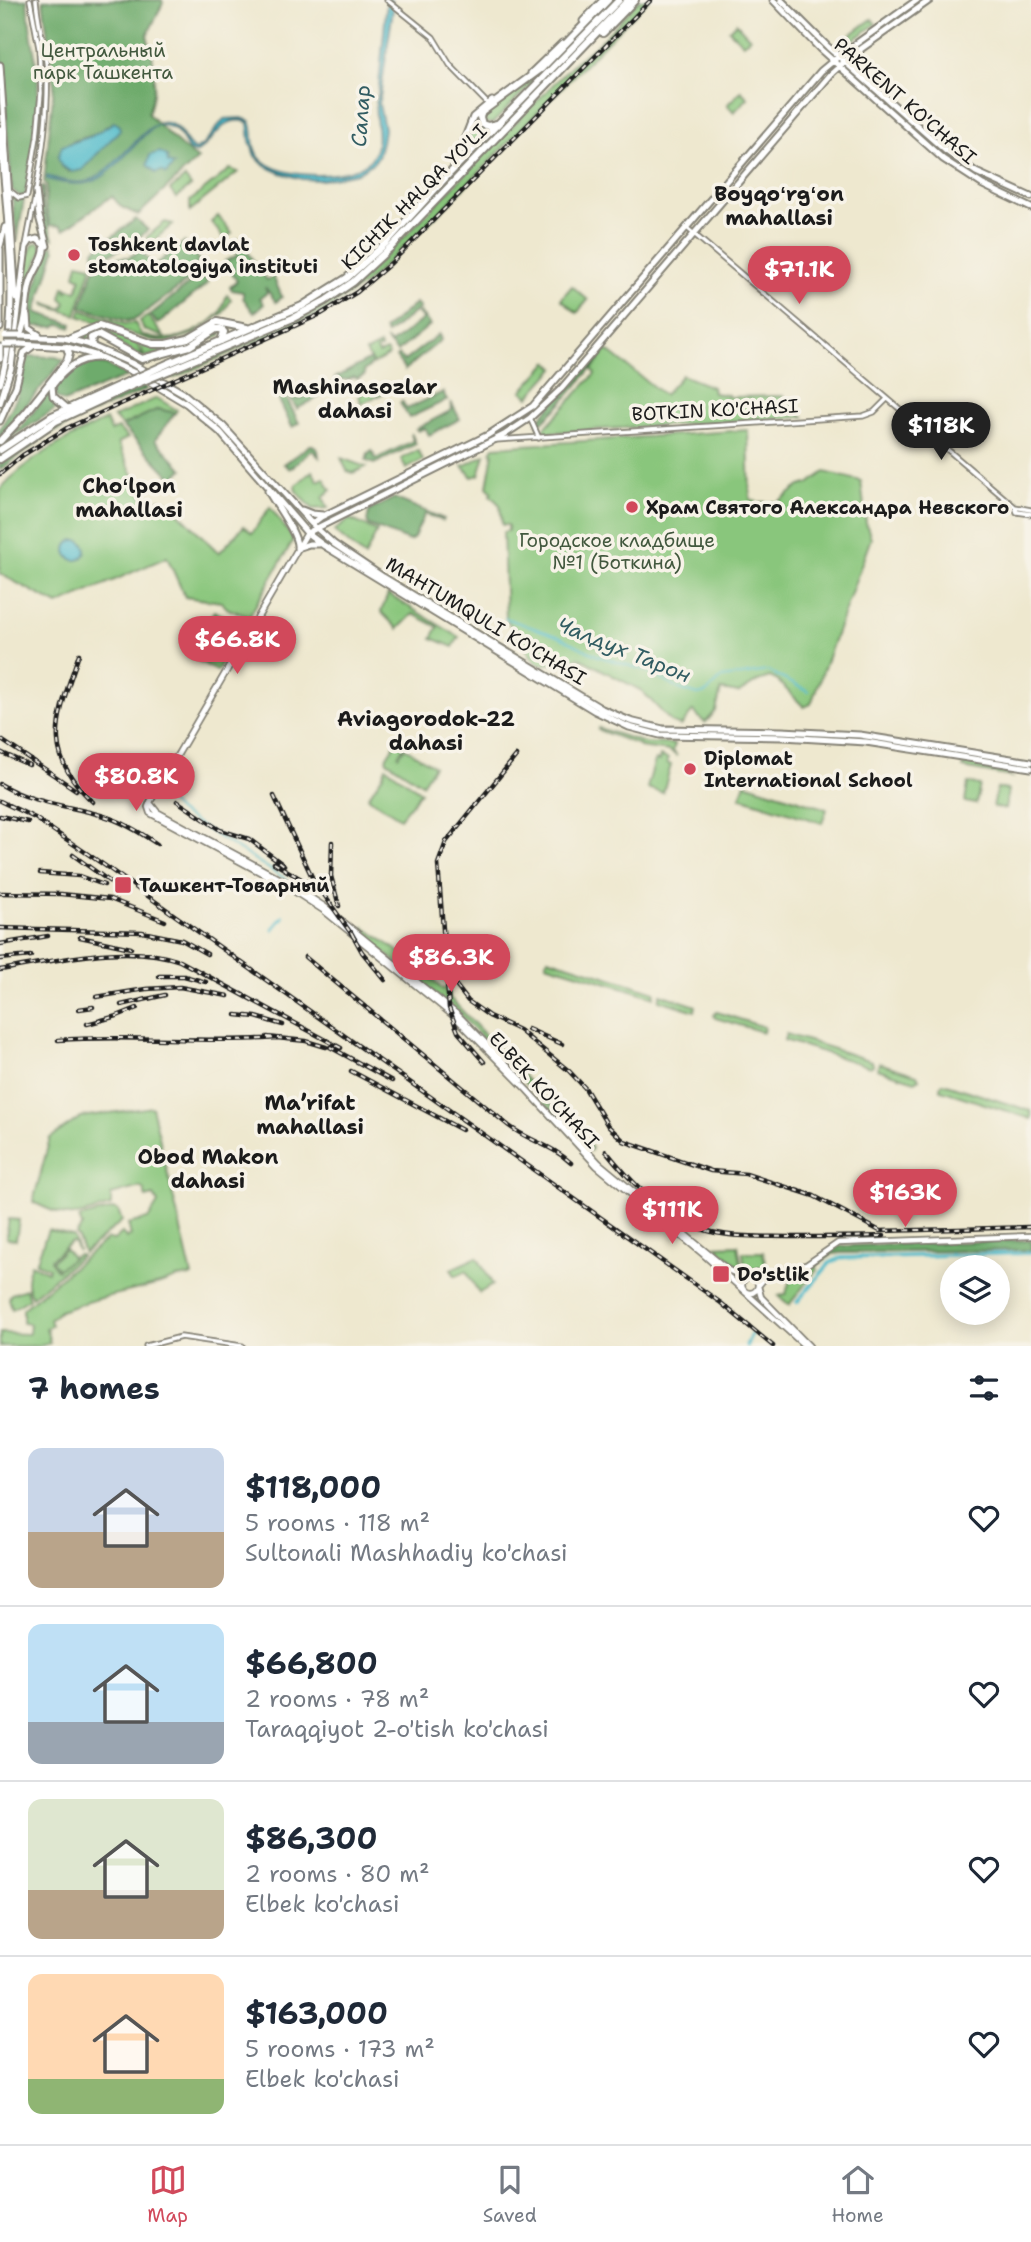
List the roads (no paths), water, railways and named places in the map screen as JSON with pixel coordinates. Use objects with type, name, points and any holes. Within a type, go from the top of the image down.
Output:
[{"type":"highway","points":[[499,123],[488,126],[481,121],[480,114],[542,68],[606,0]]},
{"type":"highway","name":"KICHIK HALQA YO'LI","points":[[0,450],[28,430],[312,301],[347,278],[386,243],[619,0]]},
{"type":"highway","name":"KICHIK HALQA YO'LI","points":[[168,367],[293,318],[346,287],[392,246],[628,0]]},
{"type":"highway","points":[[573,59],[616,22],[635,0]]},
{"type":"highway","points":[[70,338],[99,326],[160,345],[188,339],[217,322],[252,328]]},
{"type":"highway","points":[[92,346],[92,337],[99,335],[134,357],[143,359],[190,346],[222,326],[238,334]]},
{"type":"highway","points":[[215,329],[223,331],[221,341]]},
{"type":"highway","points":[[0,441],[67,361],[67,347]]},
{"type":"highway","name":"KICHIK HALQA YO'LI","points":[[0,459],[69,410]]},
{"type":"main road","name":"PARKENT KO'CHASI","points":[[773,0],[839,61],[856,72],[958,161],[1031,197]]},
{"type":"main road","name":"PARKENT KO'CHASI","points":[[781,0],[826,49]]},
{"type":"main road","points":[[150,802],[307,533],[326,515],[527,418],[561,389],[828,78],[851,47],[917,0]]},
{"type":"main road","points":[[821,71],[862,49],[930,0]]},
{"type":"main road","points":[[527,418],[821,71],[826,49],[851,47]]},
{"type":"main road","points":[[856,72],[856,60],[862,49]]},
{"type":"main road","name":"PARKENT KO'CHASI","points":[[839,61],[851,78],[956,169],[1031,208]]},
{"type":"main road","points":[[0,65],[10,281],[10,354]]},
{"type":"main road","points":[[828,78],[839,75],[851,78]]},
{"type":"main road","points":[[449,175],[473,117],[489,105]]},
{"type":"main road","points":[[0,129],[5,162]]},
{"type":"main road","points":[[747,159],[754,164]]},
{"type":"main road","points":[[0,403],[8,382],[16,290],[9,188],[6,179]]},
{"type":"main road","points":[[36,191],[47,249],[32,290],[28,323],[32,331],[45,337]]},
{"type":"main road","points":[[0,328],[0,247],[6,217]]},
{"type":"main road","points":[[0,384],[10,354],[26,247],[35,239],[41,241],[45,250],[30,285],[20,336]]},
{"type":"main road","points":[[596,335],[602,341]]},
{"type":"main road","name":"MAHTUMQULI KO'CHASI","points":[[2,336],[70,338],[146,371],[204,408],[315,526],[381,579]]},
{"type":"main road","points":[[0,359],[1,345]]},
{"type":"main road","name":"MAHTUMQULI KO'CHASI","points":[[1,345],[67,347],[107,359],[159,387],[201,414],[220,432],[307,533],[323,545],[593,704],[634,722],[682,731],[782,731],[859,738],[1031,762]]},
{"type":"main road","points":[[0,421],[16,386],[24,353],[37,345]]},
{"type":"main road","points":[[69,410],[54,397],[51,390],[63,372],[84,360],[107,359]]},
{"type":"main road","name":"BOTKIN KO'CHASI","points":[[315,526],[334,521],[398,489],[494,440],[527,418]]},
{"type":"main road","points":[[264,481],[278,510],[297,537],[298,548]]},
{"type":"main road","points":[[395,481],[398,489]]},
{"type":"main road","points":[[297,506],[312,514],[326,515]]},
{"type":"main road","points":[[334,521],[328,528],[328,535],[355,559]]},
{"type":"main road","points":[[298,548],[309,544],[323,545]]},
{"type":"main road","name":"MAHTUMQULI KO'CHASI","points":[[859,738],[1031,768]]},
{"type":"main road","name":"ELBEK KO'CHASI","points":[[150,802],[156,811],[298,888],[347,924],[458,1015],[598,1163],[733,1273],[749,1276]]},
{"type":"main road","name":"ELBEK KO'CHASI","points":[[150,802],[148,810],[155,817],[268,875],[314,903],[451,1014],[603,1172],[807,1346]]},
{"type":"main road","points":[[757,1273],[742,1283],[744,1291],[752,1293],[768,1274],[809,1264],[838,1243],[1031,1237]]},
{"type":"main road","points":[[733,1273],[789,1269]]},
{"type":"main road","points":[[749,1276],[756,1279],[759,1293],[765,1303],[807,1346]]},
{"type":"street","points":[[9,188],[13,195],[25,198],[33,165],[41,71],[30,0]]},
{"type":"street","points":[[26,247],[40,167],[47,92],[47,70],[36,0]]},
{"type":"street","points":[[387,0],[433,37],[452,68],[489,105]]},
{"type":"street","points":[[687,228],[1016,509],[1031,512]]},
{"type":"street","name":"BOTKIN KO'CHASI","points":[[494,440],[863,416],[877,410],[887,399]]},
{"type":"street","points":[[527,418],[539,438]]},
{"type":"street","points":[[146,1346],[181,1337],[242,1346]]},
{"type":"water","name":"Салар","points":[[387,0],[391,0],[393,9],[379,104],[384,129],[382,142],[374,162],[357,173],[322,180],[302,179],[265,166],[255,156],[248,122],[239,120],[225,125],[195,153],[189,151],[174,129],[157,125],[170,124],[175,127],[195,150],[204,144],[224,119],[242,118],[250,121],[255,148],[259,157],[268,165],[297,174],[333,174],[362,166],[371,159],[378,135],[376,103]]},
{"type":"water","points":[[114,122],[119,125],[120,130],[82,170],[72,172],[61,166],[58,157],[62,146],[92,136]]},
{"type":"water","name":"Салар","points":[[157,125],[98,179],[77,184],[47,179],[47,176],[84,182],[96,177],[108,169],[141,136]]},
{"type":"water","points":[[160,152],[167,156],[168,163],[174,165],[166,174],[162,171],[156,173],[147,165],[150,155]]},
{"type":"water","points":[[76,540],[83,543],[86,550],[83,557],[76,560],[69,557],[66,550],[69,543]]},
{"type":"waterway","name":"Чалдух Тарон","points":[[505,618],[560,637],[598,656],[647,671],[679,689],[698,695],[706,693],[722,678],[768,671],[809,692]]},
{"type":"waterway","points":[[91,762],[132,772],[152,787]]},
{"type":"waterway","points":[[167,800],[179,812],[303,890]]},
{"type":"waterway","points":[[273,929],[283,917]]},
{"type":"waterway","points":[[797,1302],[830,1263],[840,1258],[1031,1253]]},
{"type":"waterway","points":[[746,1346],[751,1335]]},
{"type":"railway","points":[[0,474],[23,455],[67,428],[321,314],[357,292],[391,263],[651,0]]},
{"type":"railway","points":[[79,654],[60,714],[59,749],[76,784],[93,802]]},
{"type":"railway","points":[[0,739],[76,790]]},
{"type":"railway","points":[[0,752],[29,765]]},
{"type":"railway","points":[[484,1062],[458,1032],[449,1008],[438,864],[446,842],[516,756]]},
{"type":"railway","points":[[0,784],[38,800],[111,818],[157,844]]},
{"type":"railway","points":[[274,796],[313,879],[355,939]]},
{"type":"railway","points":[[0,801],[35,818],[104,865],[721,1303],[773,1346]]},
{"type":"railway","points":[[177,801],[220,830],[249,839],[284,865]]},
{"type":"railway","points":[[0,816],[28,822]]},
{"type":"railway","points":[[332,842],[331,876],[339,906]]},
{"type":"railway","points":[[73,855],[124,892]]},
{"type":"railway","points":[[274,863],[313,886]]},
{"type":"railway","points":[[40,873],[79,876],[104,885]]},
{"type":"railway","points":[[0,893],[61,894],[110,899],[165,921]]},
{"type":"railway","points":[[0,928],[142,932],[182,940],[207,954]]},
{"type":"railway","points":[[351,932],[362,952],[385,980]]},
{"type":"railway","points":[[0,944],[48,936]]},
{"type":"railway","points":[[80,937],[131,948]]},
{"type":"railway","points":[[0,970],[91,955],[138,953],[160,956],[180,961],[341,1048]]},
{"type":"railway","points":[[0,959],[31,956]]},
{"type":"railway","points":[[305,957],[509,1126],[571,1163]]},
{"type":"railway","points":[[446,959],[454,983],[468,1001],[489,1016],[519,1030],[569,1071],[585,1088],[608,1126],[624,1141],[711,1171],[746,1174],[814,1196],[880,1231],[1031,1227]]},
{"type":"railway","points":[[159,976],[184,976],[206,982]]},
{"type":"railway","points":[[96,997],[180,987],[228,996]]},
{"type":"railway","points":[[121,1005],[165,995]]},
{"type":"railway","points":[[79,1009],[93,1007]]},
{"type":"railway","points":[[87,1024],[137,1008]]},
{"type":"railway","points":[[236,1015],[256,1017],[283,1025]]},
{"type":"railway","points":[[528,1029],[562,1044]]},
{"type":"railway","points":[[267,1037],[306,1041],[326,1047]]},
{"type":"railway","points":[[58,1040],[277,1038]]},
{"type":"railway","points":[[330,1047],[392,1081]]},
{"type":"railway","points":[[351,1071],[462,1130]]},
{"type":"railway","points":[[606,1151],[631,1180],[660,1206],[681,1220],[707,1231],[750,1236],[884,1236]]},
{"type":"place","name":"Toshkent davlat stomatologiya instituti","points":[[74,255]]},
{"type":"place","name":"Храм Святого Александра Невского","points":[[632,507]]},
{"type":"place","name":"Diplomat International School","points":[[690,769]]},
{"type":"place","name":"Ташкент-Товарный","points":[[123,885]]},
{"type":"place","name":"Do'stlik","points":[[721,1274]]},
{"type":"district","name":"Boyqoʻrgʻon mahallasi","points":[[779,206]]},
{"type":"district","name":"Mashinasozlar dahasi","points":[[355,399]]},
{"type":"district","name":"Choʻlpon mahallasi","points":[[129,498]]},
{"type":"district","name":"Aviagorodok-22 dahasi","points":[[426,731]]},
{"type":"district","name":"Maʼrifat mahallasi","points":[[310,1115]]},
{"type":"district","name":"Obod Makon dahasi","points":[[208,1169]]},
{"type":"park label","name":"Центральный парк Ташкента","points":[[103,61]]},
{"type":"park label","name":"Городское кладбище №1 (Боткина)","points":[[617,551]]}]
